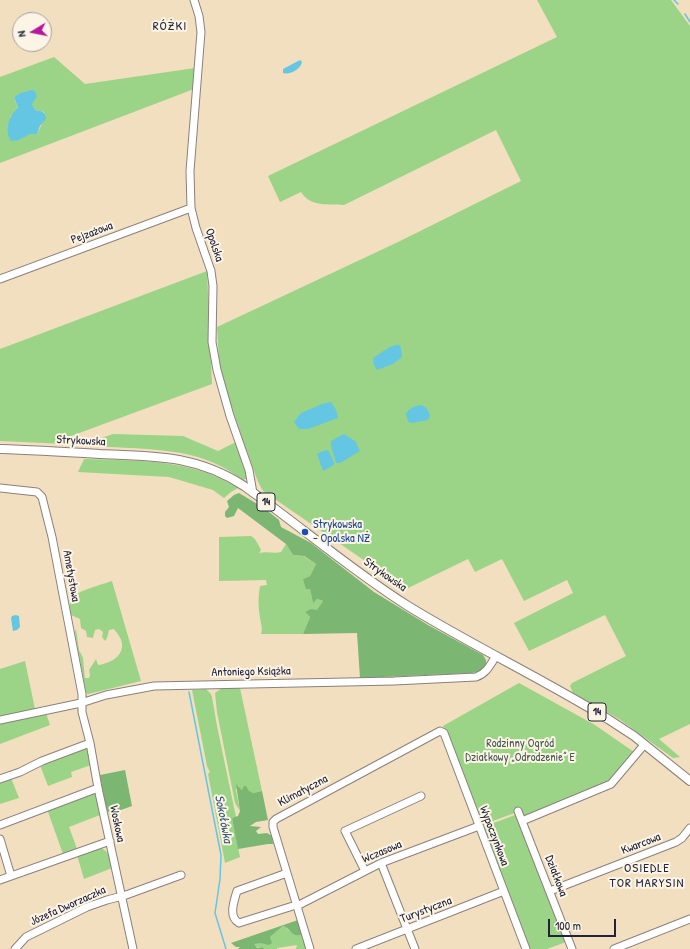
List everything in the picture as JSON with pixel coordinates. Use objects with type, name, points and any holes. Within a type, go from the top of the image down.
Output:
[{"type":"main road","name":"Strykowska","points":[[0,449],[174,458],[213,469],[234,480],[253,493],[389,593],[438,624],[622,728],[690,781]]},
{"type":"street","name":"Opolska","points":[[194,0],[199,16],[201,32],[190,171],[191,208],[196,228],[211,271],[213,286],[212,342],[217,370],[230,416],[249,470],[253,493]]},
{"type":"street","name":"Pejzażowa","points":[[0,280],[191,208]]},
{"type":"street","name":"Ametystowa","points":[[0,488],[33,491],[37,492],[42,497],[52,537],[82,694],[81,703]]},
{"type":"street","name":"Antoniego Książka","points":[[0,720],[81,703],[106,695],[154,686],[394,680],[476,676],[483,674],[488,669],[496,656]]},
{"type":"street","name":"Woskowa","points":[[81,703],[133,949]]},
{"type":"street","name":"Wypoczynkowa","points":[[441,731],[444,733],[526,949]]},
{"type":"street","name":"Klimatyczna","points":[[310,949],[273,827],[273,822],[276,819],[441,731]]},
{"type":"street","points":[[0,779],[90,743]]},
{"type":"street","points":[[522,821],[612,784],[644,745]]},
{"type":"street","points":[[0,825],[98,788]]},
{"type":"street","points":[[365,871],[345,831],[421,796]]},
{"type":"street","name":"Działkowa","points":[[518,811],[572,949]]},
{"type":"street","name":"Wczasowa","points":[[287,873],[237,890],[232,914],[237,922],[241,923],[296,905],[381,863],[479,826]]},
{"type":"street","name":"Kwarcowa","points":[[550,891],[676,842],[684,836],[690,828]]},
{"type":"street","points":[[0,839],[11,876]]},
{"type":"street","points":[[0,880],[110,841]]},
{"type":"street","points":[[381,863],[408,928],[415,949]]},
{"type":"street","name":"Józefa Dworzaczka","points":[[15,949],[26,937],[87,907],[181,875]]},
{"type":"street","name":"Turystyczna","points":[[356,949],[504,891]]},
{"type":"street","points":[[614,949],[690,919]]},
{"type":"green space","points":[[537,0],[671,0],[690,26],[690,724],[659,739],[680,757],[673,758],[619,719],[573,693],[570,686],[572,683],[626,656],[605,615],[529,651],[514,623],[573,593],[567,580],[524,601],[502,559],[475,572],[468,559],[406,589],[263,491],[246,449],[221,370],[217,327],[396,243],[521,181],[496,130],[344,205],[320,204],[309,200],[301,192],[280,202],[268,176],[557,37]]},
{"type":"green space","points":[[54,57],[85,84],[195,68],[194,89],[0,163],[0,77]],"holes":[[[29,91],[33,108],[44,112],[46,116],[37,134],[30,133],[19,140],[10,117],[18,109],[14,97],[20,93]]]},
{"type":"green space","points":[[207,271],[212,384],[63,439],[65,444],[0,441],[0,349]]},
{"type":"green space","points":[[113,434],[183,436],[218,451],[236,442],[248,478],[243,480],[218,465],[186,454],[171,451],[94,446],[101,438]]},
{"type":"green space","points":[[84,459],[144,461],[183,466],[220,478],[238,488],[224,498],[213,490],[169,477],[78,472]]},
{"type":"green space","points":[[239,493],[264,508],[279,520],[281,527],[311,543],[374,592],[428,625],[483,655],[486,660],[486,667],[481,671],[472,673],[360,678],[357,633],[303,634],[310,617],[305,612],[311,609],[317,610],[323,601],[317,599],[313,603],[310,589],[306,589],[303,579],[310,576],[316,564],[304,556],[293,555],[286,544],[238,508],[234,516],[227,518],[225,516],[225,512],[229,507],[227,501]]},
{"type":"green space","points":[[251,536],[256,540],[261,550],[259,553],[281,552],[286,544],[293,555],[303,556],[316,564],[310,576],[303,579],[310,589],[313,602],[317,599],[323,601],[317,611],[305,612],[310,617],[303,634],[261,634],[262,628],[258,602],[260,586],[267,585],[266,580],[219,581],[219,537]]},
{"type":"green space","points":[[112,581],[141,681],[88,694],[86,693],[75,632],[76,629],[79,650],[83,658],[85,678],[89,678],[89,670],[96,659],[98,665],[113,660],[120,654],[122,641],[114,629],[109,630],[105,641],[102,637],[103,632],[99,629],[95,630],[93,638],[87,637],[86,631],[81,628],[80,619],[71,615],[70,601],[73,596],[89,588]]},
{"type":"green space","points":[[25,661],[35,709],[0,718],[0,669]]},
{"type":"green space","name":"Rodzinny Ogród Działkowy „Odrodzenie” E","points":[[519,683],[595,725],[634,752],[611,781],[523,818],[520,811],[482,825],[443,726]]},
{"type":"green space","points":[[222,688],[240,688],[262,791],[253,793],[240,789],[238,785],[236,790],[240,811],[235,803],[217,712],[215,693]]},
{"type":"green space","points":[[206,689],[212,697],[236,817],[232,818],[240,857],[225,863],[208,774],[210,772],[207,766],[192,690]]},
{"type":"green space","points":[[46,713],[50,725],[0,744],[0,722]]},
{"type":"green space","points":[[88,747],[91,765],[71,772],[72,777],[48,786],[40,765]]},
{"type":"green space","points":[[125,770],[132,806],[110,814],[106,809],[100,775]]},
{"type":"green space","points":[[11,778],[19,798],[0,804],[0,781]]},
{"type":"green space","points":[[236,784],[242,790],[244,786],[246,786],[249,791],[253,793],[262,791],[268,820],[256,822],[250,826],[261,827],[256,831],[258,834],[267,833],[272,836],[273,844],[238,849],[232,818],[238,816],[240,811]]},
{"type":"green space","points":[[96,792],[100,815],[69,827],[77,849],[63,854],[47,809]]},
{"type":"green space","points":[[515,815],[517,816],[566,942],[547,949],[529,949],[483,827]]},
{"type":"green space","points":[[97,847],[107,852],[112,868],[84,879],[77,855]]},
{"type":"green space","points":[[298,920],[302,934],[296,935],[283,926],[270,937],[272,943],[269,945],[261,943],[254,944],[257,948],[263,947],[264,949],[238,949],[240,947],[236,947],[231,943]]},
{"type":"green space","points":[[283,926],[288,930],[302,934],[307,949],[296,949],[297,945],[277,949],[264,949],[263,947],[260,948],[254,945],[253,943],[270,940],[270,937]]},
{"type":"water","points":[[300,60],[302,62],[300,67],[292,72],[283,73],[283,69]]},
{"type":"water","points":[[32,90],[35,91],[37,96],[32,104],[35,110],[45,113],[46,119],[40,126],[37,134],[30,134],[19,140],[11,141],[8,132],[8,123],[18,108],[14,97],[20,93]]},
{"type":"water","points":[[399,345],[401,348],[402,357],[393,364],[377,370],[374,365],[373,358],[390,347]]},
{"type":"water","points":[[331,402],[336,410],[338,418],[308,429],[299,429],[294,422],[301,413],[322,404]]},
{"type":"water","points":[[421,405],[428,410],[430,416],[428,420],[411,423],[408,421],[406,414],[407,412],[416,406]]},
{"type":"water","points":[[344,434],[355,441],[360,451],[340,463],[336,463],[331,441]]},
{"type":"water","points":[[328,450],[334,465],[323,471],[317,454]]},
{"type":"water","points":[[12,616],[19,616],[20,627],[13,631],[11,618]]},
{"type":"waterway","points":[[674,0],[678,4]]},
{"type":"waterway","points":[[685,14],[690,22]]},
{"type":"waterway","name":"Sokołówka","points":[[189,692],[221,855],[220,879],[215,913],[226,949]]},
{"type":"place","name":"Strykowska - Opolska NŻ","points":[[305,532]]},
{"type":"district","name":"RÓŻKI","points":[[170,27]]},
{"type":"district","name":"OSIEDLE TOR MARYSIN","points":[[647,876]]}]
